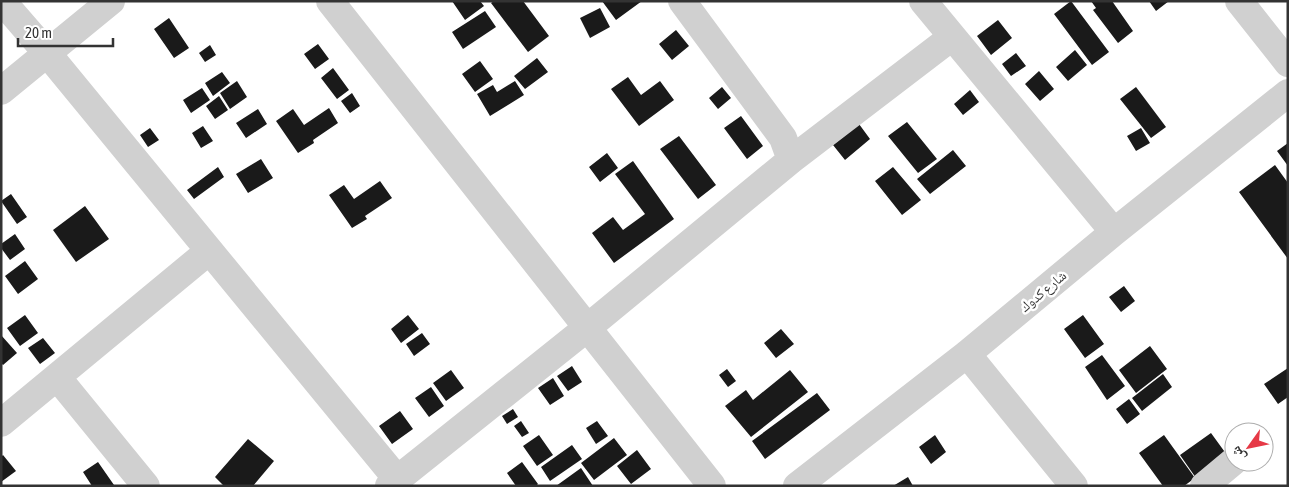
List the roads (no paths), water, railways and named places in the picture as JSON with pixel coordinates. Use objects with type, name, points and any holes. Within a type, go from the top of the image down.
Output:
[{"type":"street","points":[[2,1],[48,53],[209,251],[393,482],[587,328],[791,160],[952,37]]},
{"type":"street","points":[[1,90],[110,1]]},
{"type":"street","points":[[330,1],[712,486]]},
{"type":"street","points":[[682,1],[784,138],[791,160]]},
{"type":"street","points":[[923,1],[1114,232]]},
{"type":"street","points":[[1238,1],[1288,63]]},
{"type":"street","name":"شارع كدوك","points":[[797,486],[966,354],[1114,232],[1288,93]]},
{"type":"street","points":[[1,423],[209,251]]},
{"type":"street","points":[[966,354],[1074,486]]},
{"type":"street","points":[[57,377],[146,486]]},
{"type":"street","points":[[1204,486],[1224,470]]}]
